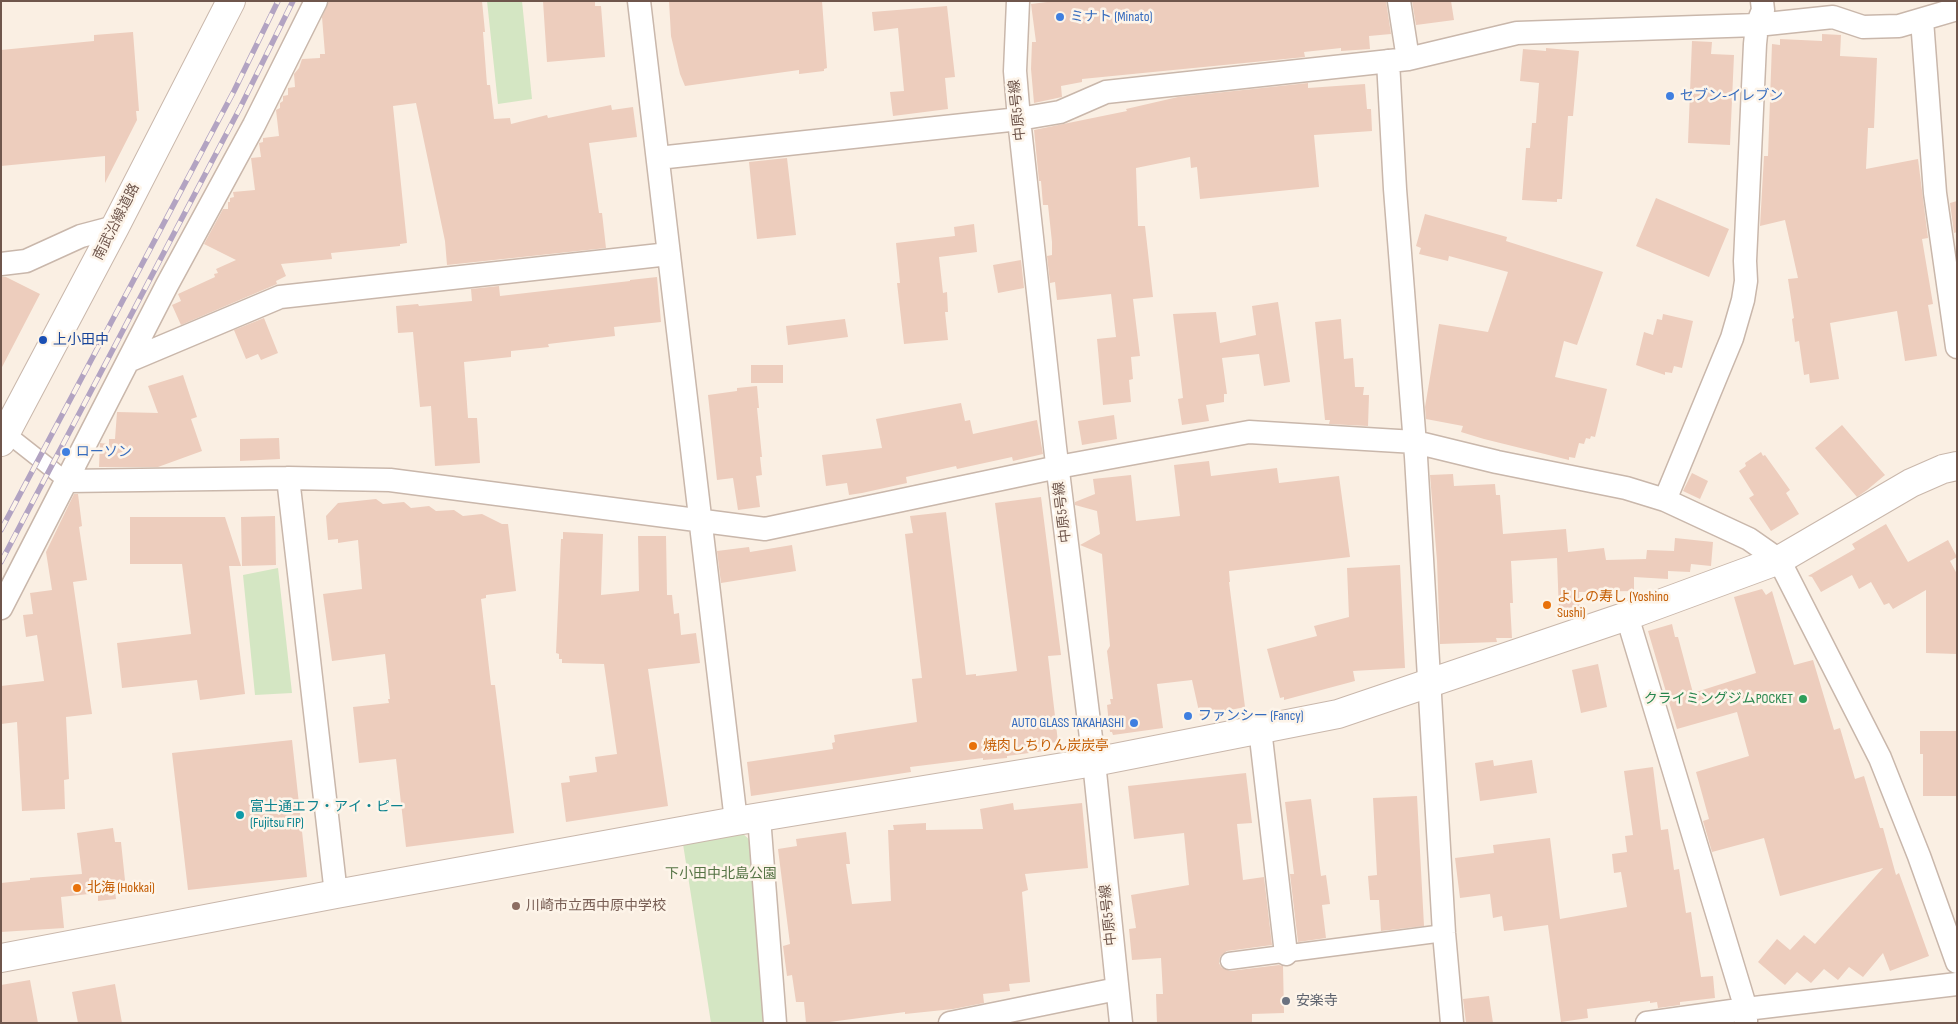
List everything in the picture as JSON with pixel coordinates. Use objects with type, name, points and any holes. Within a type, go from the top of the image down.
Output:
[{"type":"street","name":"南武沿線道路","points":[[3,438],[115,228],[231,1]]},
{"type":"street","points":[[1,608],[167,286],[254,125],[316,1]]},
{"type":"street","points":[[639,1],[700,520],[748,819],[775,1023]]},
{"type":"street","name":"中原5号線","points":[[1018,1],[1015,71],[1019,119],[1058,467],[1094,762],[1121,1023]]},
{"type":"street","points":[[1399,1],[1395,189],[1415,442],[1444,933],[1452,1023]]},
{"type":"street","points":[[1666,500],[1732,338],[1743,300],[1746,281],[1745,251],[1757,24],[1763,10],[1762,1]]},
{"type":"street","points":[[658,158],[1019,119],[1060,112],[1106,92],[1398,60],[1517,33],[1757,24],[1833,17],[1863,27],[1899,26],[1957,9]]},
{"type":"street","points":[[1922,20],[1935,193],[1957,347]]},
{"type":"street","points":[[1,264],[26,261],[81,236],[115,228]]},
{"type":"street","points":[[128,361],[280,297],[669,254]]},
{"type":"street","points":[[3,438],[67,481],[288,478],[390,480],[765,529],[1058,467],[1249,432],[1415,442],[1497,462],[1626,488],[1666,500],[1749,538],[1780,560],[1880,758],[1919,856],[1957,962]]},
{"type":"street","points":[[1,958],[336,894],[748,819],[1094,762],[1338,714],[1627,616],[1780,560],[1911,483],[1943,469],[1957,466]]},
{"type":"street","points":[[288,478],[336,894]]},
{"type":"street","points":[[1627,616],[1746,1016]]},
{"type":"street","points":[[1260,729],[1286,954]]},
{"type":"street","points":[[1229,961],[1444,933]]},
{"type":"street","points":[[1647,1023],[1746,1016],[1957,984]]},
{"type":"street","points":[[950,1023],[1117,989]]},
{"type":"green space","points":[[487,1],[522,1],[532,99],[498,104]]},
{"type":"green space","points":[[278,568],[292,693],[255,695],[243,575]]},
{"type":"green space","name":"下小田中北島公園","points":[[742,833],[751,841],[763,1023],[711,1023],[683,844]]},
{"type":"building","points":[[329,1],[482,1],[487,85],[490,85],[494,119],[510,118],[511,124],[547,115],[548,118],[611,105],[612,110],[633,107],[637,137],[589,143],[599,213],[602,213],[606,248],[447,265],[445,241],[416,103],[393,106],[407,243],[400,244],[400,246],[331,253],[332,259],[281,264],[286,276],[276,281],[277,284],[181,325],[172,305],[181,301],[178,294],[215,277],[214,274],[218,273],[216,269],[236,260],[204,244],[223,209],[228,209],[230,198],[234,197],[233,192],[255,190],[251,158],[261,157],[259,143],[263,142],[263,138],[279,136],[276,110],[280,108],[283,96],[288,95],[288,88],[295,87],[294,74],[299,68],[302,59],[320,58],[320,54],[325,54],[322,17]]},
{"type":"building","points":[[543,1],[595,1],[595,6],[601,6],[605,57],[547,62]]},
{"type":"building","points":[[669,1],[822,1],[827,68],[824,71],[799,74],[799,70],[685,86],[680,74],[671,36]]},
{"type":"building","points":[[1055,1],[1386,1],[1391,34],[1369,36],[1370,49],[1341,51],[1341,48],[1304,52],[1305,57],[1082,79],[1082,82],[1061,86],[1062,97],[1034,103],[1031,69],[1032,42],[1036,42],[1031,4]]},
{"type":"building","points":[[1412,1],[1451,1],[1454,20],[1416,25]]},
{"type":"building","points":[[947,6],[955,77],[945,78],[948,109],[893,116],[890,92],[904,91],[898,28],[874,31],[872,12]]},
{"type":"building","points":[[133,32],[139,111],[136,111],[137,120],[105,183],[105,156],[1,166],[1,50],[94,41],[94,35]]},
{"type":"building","points":[[1822,34],[1841,35],[1840,56],[1877,58],[1874,128],[1868,128],[1866,169],[1918,159],[1928,238],[1922,239],[1933,304],[1928,305],[1937,356],[1905,361],[1897,311],[1830,323],[1839,379],[1810,383],[1809,374],[1804,375],[1799,341],[1795,342],[1792,319],[1794,318],[1788,279],[1798,278],[1785,220],[1760,226],[1764,156],[1768,156],[1772,44],[1780,45],[1780,39],[1822,41]]},
{"type":"building","points":[[1692,41],[1712,42],[1711,54],[1734,55],[1730,145],[1688,143]]},
{"type":"building","points":[[1546,48],[1579,51],[1573,116],[1568,116],[1562,199],[1557,199],[1557,202],[1522,200],[1526,148],[1530,148],[1532,123],[1536,123],[1539,83],[1520,81],[1523,49],[1546,51]]},
{"type":"building","points":[[1308,83],[1308,88],[1365,84],[1367,109],[1371,109],[1372,131],[1314,135],[1319,187],[1200,199],[1197,167],[1191,168],[1190,157],[1136,168],[1138,226],[1145,226],[1153,297],[1133,299],[1140,356],[1131,357],[1133,379],[1129,380],[1131,402],[1103,405],[1097,339],[1116,337],[1111,294],[1057,300],[1055,282],[1050,283],[1047,256],[1052,255],[1052,242],[1048,205],[1043,205],[1041,181],[1039,181],[1034,130],[1127,111],[1126,109],[1178,97]]},
{"type":"building","points":[[787,158],[796,235],[757,239],[749,162]]},
{"type":"building","points":[[1656,198],[1729,229],[1709,277],[1636,246]]},
{"type":"building","points":[[1957,201],[1957,232],[1954,233],[1950,203]]},
{"type":"building","points":[[1425,214],[1507,237],[1506,241],[1603,272],[1577,345],[1564,341],[1555,377],[1607,389],[1595,437],[1586,438],[1584,444],[1579,443],[1575,458],[1569,457],[1569,460],[1484,439],[1461,432],[1463,426],[1426,419],[1425,407],[1439,324],[1488,332],[1508,272],[1449,256],[1448,261],[1419,254],[1421,248],[1416,246]]},
{"type":"building","points":[[974,224],[977,252],[939,257],[943,293],[947,292],[948,312],[945,312],[948,340],[904,344],[897,283],[900,283],[896,243],[955,236],[954,227]]},
{"type":"building","points":[[1021,260],[1024,288],[998,293],[993,265]]},
{"type":"building","points":[[1,277],[6,277],[40,294],[1,369]]},
{"type":"building","points":[[657,277],[661,322],[614,327],[615,336],[548,344],[549,347],[511,351],[511,357],[464,362],[468,418],[477,418],[480,463],[435,466],[431,406],[420,407],[413,332],[398,333],[396,306],[418,304],[419,306],[472,301],[471,289],[499,286],[500,296]]},
{"type":"building","points":[[1278,302],[1290,382],[1264,386],[1259,354],[1222,358],[1227,394],[1224,394],[1224,402],[1206,405],[1209,421],[1182,425],[1178,399],[1183,398],[1173,314],[1216,312],[1220,343],[1256,335],[1252,306]]},
{"type":"building","points":[[1663,314],[1693,321],[1682,368],[1674,366],[1672,373],[1665,372],[1665,375],[1636,365],[1644,332],[1653,335],[1657,319],[1662,320]]},
{"type":"building","points":[[264,318],[278,353],[261,360],[258,354],[246,359],[234,330]]},
{"type":"building","points":[[845,319],[848,337],[788,345],[786,326]]},
{"type":"building","points":[[1341,319],[1344,359],[1353,358],[1355,387],[1364,387],[1363,395],[1369,395],[1368,426],[1329,424],[1330,420],[1325,420],[1315,322]]},
{"type":"building","points":[[751,365],[783,365],[783,383],[751,383]]},
{"type":"building","points":[[183,375],[197,417],[191,419],[202,451],[158,467],[99,467],[100,443],[109,444],[109,439],[115,439],[117,412],[158,413],[148,386]]},
{"type":"building","points":[[757,386],[759,408],[757,408],[762,457],[760,457],[762,475],[756,476],[760,507],[738,510],[733,478],[717,480],[708,395],[737,391],[737,388]]},
{"type":"building","points":[[961,403],[965,421],[970,420],[973,434],[1037,420],[1043,454],[1013,461],[1012,457],[957,469],[956,466],[906,477],[907,483],[849,495],[847,483],[826,486],[822,455],[882,448],[876,419]]},
{"type":"building","points":[[1114,415],[1117,439],[1082,445],[1078,421]]},
{"type":"building","points":[[1842,425],[1885,475],[1857,497],[1815,448]]},
{"type":"building","points":[[279,438],[280,459],[240,461],[240,439]]},
{"type":"building","points":[[1761,452],[1790,490],[1786,493],[1799,514],[1771,531],[1749,498],[1754,495],[1739,471],[1746,466],[1745,463]]},
{"type":"building","points":[[1209,461],[1211,476],[1277,468],[1279,483],[1339,476],[1350,557],[1229,571],[1245,707],[1200,716],[1192,680],[1157,684],[1163,728],[1113,735],[1110,732],[1107,705],[1111,704],[1110,699],[1113,699],[1107,651],[1110,646],[1102,554],[1080,545],[1100,534],[1097,511],[1075,505],[1075,502],[1095,494],[1093,479],[1131,475],[1136,521],[1180,516],[1174,465]]},
{"type":"building","points":[[1692,473],[1708,481],[1700,499],[1683,491]]},
{"type":"building","points":[[1453,474],[1454,486],[1495,484],[1496,495],[1500,495],[1503,534],[1566,529],[1568,552],[1604,548],[1606,560],[1646,559],[1647,550],[1674,551],[1675,538],[1713,542],[1711,566],[1691,564],[1690,572],[1668,571],[1668,579],[1634,577],[1634,591],[1579,592],[1580,612],[1559,613],[1557,558],[1511,561],[1513,603],[1510,603],[1512,638],[1496,638],[1497,642],[1440,644],[1437,561],[1430,475]]},
{"type":"building","points":[[74,494],[78,494],[82,526],[79,527],[87,580],[73,582],[92,714],[66,717],[69,779],[64,780],[65,809],[22,811],[17,722],[1,724],[1,686],[44,681],[37,635],[26,637],[23,615],[33,614],[30,593],[52,590],[46,552]]},
{"type":"building","points":[[1041,497],[1061,655],[1048,656],[1058,742],[1043,744],[1044,751],[1007,756],[1007,758],[983,760],[983,758],[910,767],[911,772],[751,796],[747,762],[833,749],[834,735],[917,722],[912,679],[922,678],[905,534],[913,533],[910,516],[946,512],[966,675],[976,674],[976,676],[1017,671],[995,503]]},
{"type":"building","points":[[376,499],[383,504],[404,502],[411,508],[429,506],[436,511],[454,510],[463,516],[482,514],[502,524],[508,524],[516,591],[486,595],[486,598],[481,599],[491,685],[495,685],[514,833],[406,847],[396,759],[359,763],[353,707],[389,703],[385,654],[332,661],[323,594],[362,589],[358,540],[338,543],[338,539],[328,540],[326,516],[338,503]]},
{"type":"building","points":[[275,516],[276,565],[242,566],[241,517]]},
{"type":"building","points":[[130,517],[225,517],[241,566],[229,566],[245,694],[200,700],[197,680],[122,688],[117,643],[191,634],[182,564],[130,564]]},
{"type":"building","points":[[1886,524],[1908,562],[1948,540],[1957,557],[1950,561],[1957,574],[1957,654],[1926,653],[1926,590],[1893,609],[1889,603],[1884,605],[1871,582],[1859,589],[1852,575],[1821,592],[1812,577],[1808,576],[1855,549],[1852,544]]},
{"type":"building","points":[[563,532],[603,534],[601,595],[639,591],[638,536],[666,536],[667,595],[672,595],[674,614],[679,613],[681,635],[696,633],[700,663],[648,669],[668,806],[566,822],[561,783],[570,782],[569,776],[597,772],[595,757],[617,754],[604,664],[562,663],[562,659],[559,659],[559,654],[556,653],[561,539],[563,539]]},
{"type":"building","points":[[792,545],[796,571],[721,583],[717,551],[749,547],[750,552]]},
{"type":"building","points":[[1400,565],[1405,668],[1353,671],[1355,681],[1284,700],[1284,697],[1280,698],[1267,649],[1317,636],[1314,626],[1349,617],[1347,568]]},
{"type":"building","points":[[1762,589],[1766,595],[1772,591],[1794,665],[1813,660],[1834,730],[1840,728],[1855,779],[1864,776],[1880,828],[1883,828],[1896,875],[1899,873],[1929,956],[1890,971],[1883,953],[1863,977],[1849,967],[1838,980],[1824,969],[1811,983],[1797,972],[1785,985],[1758,962],[1777,939],[1790,950],[1804,935],[1815,944],[1883,868],[1780,896],[1764,838],[1712,852],[1703,821],[1709,819],[1696,772],[1749,756],[1737,712],[1677,729],[1648,631],[1672,624],[1675,637],[1678,637],[1693,693],[1756,673],[1734,597]]},
{"type":"building","points":[[1598,664],[1607,707],[1581,713],[1572,670]]},
{"type":"building","points":[[1920,731],[1957,731],[1957,796],[1923,796],[1923,754],[1920,754]]},
{"type":"building","name":"富士通エフ・アイ・ピー (Fujitsu FIP)","points":[[292,740],[307,877],[188,890],[172,753]]},
{"type":"building","points":[[1493,760],[1494,766],[1532,760],[1537,793],[1480,801],[1475,763]]},
{"type":"building","points":[[1653,767],[1661,830],[1668,829],[1674,870],[1679,869],[1686,913],[1691,912],[1701,977],[1713,976],[1715,998],[1680,1002],[1680,1005],[1658,1008],[1657,1002],[1650,1003],[1650,1001],[1587,1009],[1588,1018],[1561,1022],[1548,925],[1504,931],[1502,916],[1493,918],[1490,894],[1460,898],[1455,858],[1494,853],[1493,845],[1550,838],[1560,919],[1627,907],[1621,872],[1614,873],[1612,854],[1627,852],[1625,836],[1633,835],[1624,771]]},
{"type":"building","points":[[1246,773],[1252,823],[1237,824],[1243,880],[1264,877],[1272,945],[1227,951],[1220,957],[1219,963],[1221,967],[1230,971],[1283,966],[1284,1013],[1252,1014],[1252,1023],[1157,1023],[1156,994],[1163,994],[1161,958],[1132,960],[1129,929],[1136,928],[1131,895],[1189,885],[1184,833],[1134,839],[1128,786]]},
{"type":"building","points":[[1417,796],[1424,926],[1381,931],[1379,900],[1370,900],[1368,876],[1377,875],[1373,798]]},
{"type":"building","points":[[1311,799],[1321,876],[1326,875],[1330,904],[1322,905],[1326,938],[1298,942],[1290,874],[1294,874],[1285,802]]},
{"type":"building","points":[[1013,803],[1014,810],[1082,803],[1088,868],[1025,874],[1028,890],[1022,892],[1030,982],[1009,984],[1010,991],[983,994],[984,1003],[953,1009],[905,1014],[905,1012],[822,1023],[806,1023],[804,1002],[796,1002],[792,975],[787,976],[783,946],[790,944],[778,849],[797,846],[796,839],[846,832],[850,864],[846,864],[852,904],[891,901],[888,830],[894,830],[893,825],[926,823],[926,830],[983,829],[980,809]]},
{"type":"building","points":[[113,828],[115,842],[121,842],[126,890],[115,891],[116,899],[98,901],[98,893],[61,897],[64,928],[1,932],[1,883],[30,880],[30,878],[82,874],[77,833]]},
{"type":"building","points":[[30,980],[38,1023],[1,1023],[1,985]]},
{"type":"building","points":[[115,984],[122,1023],[78,1023],[72,992]]},
{"type":"building","points":[[1489,996],[1493,1023],[1466,1023],[1463,999]]},
{"type":"railway","points":[[1,530],[234,91],[278,1]]},
{"type":"railway","points":[[1,562],[240,108],[293,1]]},
{"type":"place","name":"ミナト (Minato)","points":[[1060,17]]},
{"type":"place","name":"セブン-イレブン","points":[[1670,96]]},
{"type":"place","name":"上小田中","points":[[43,340]]},
{"type":"place","name":"ローソン","points":[[66,452]]},
{"type":"place","name":"よしの寿し (Yoshino Sushi)","points":[[1547,605]]},
{"type":"place","name":"クライミングジムPOCKET","points":[[1803,699]]},
{"type":"place","name":"ファンシー (Fancy)","points":[[1188,716]]},
{"type":"place","name":"AUTO GLASS TAKAHASHI","points":[[1134,723]]},
{"type":"place","name":"焼肉しちりん炭炭亭","points":[[973,746]]},
{"type":"place","name":"富士通エフ・アイ・ピー (Fujitsu FIP)","points":[[240,815]]},
{"type":"place","name":"北海 (Hokkai)","points":[[77,888]]},
{"type":"place","name":"川崎市立西中原中学校","points":[[516,906]]},
{"type":"place","name":"安楽寺","points":[[1286,1001]]}]
